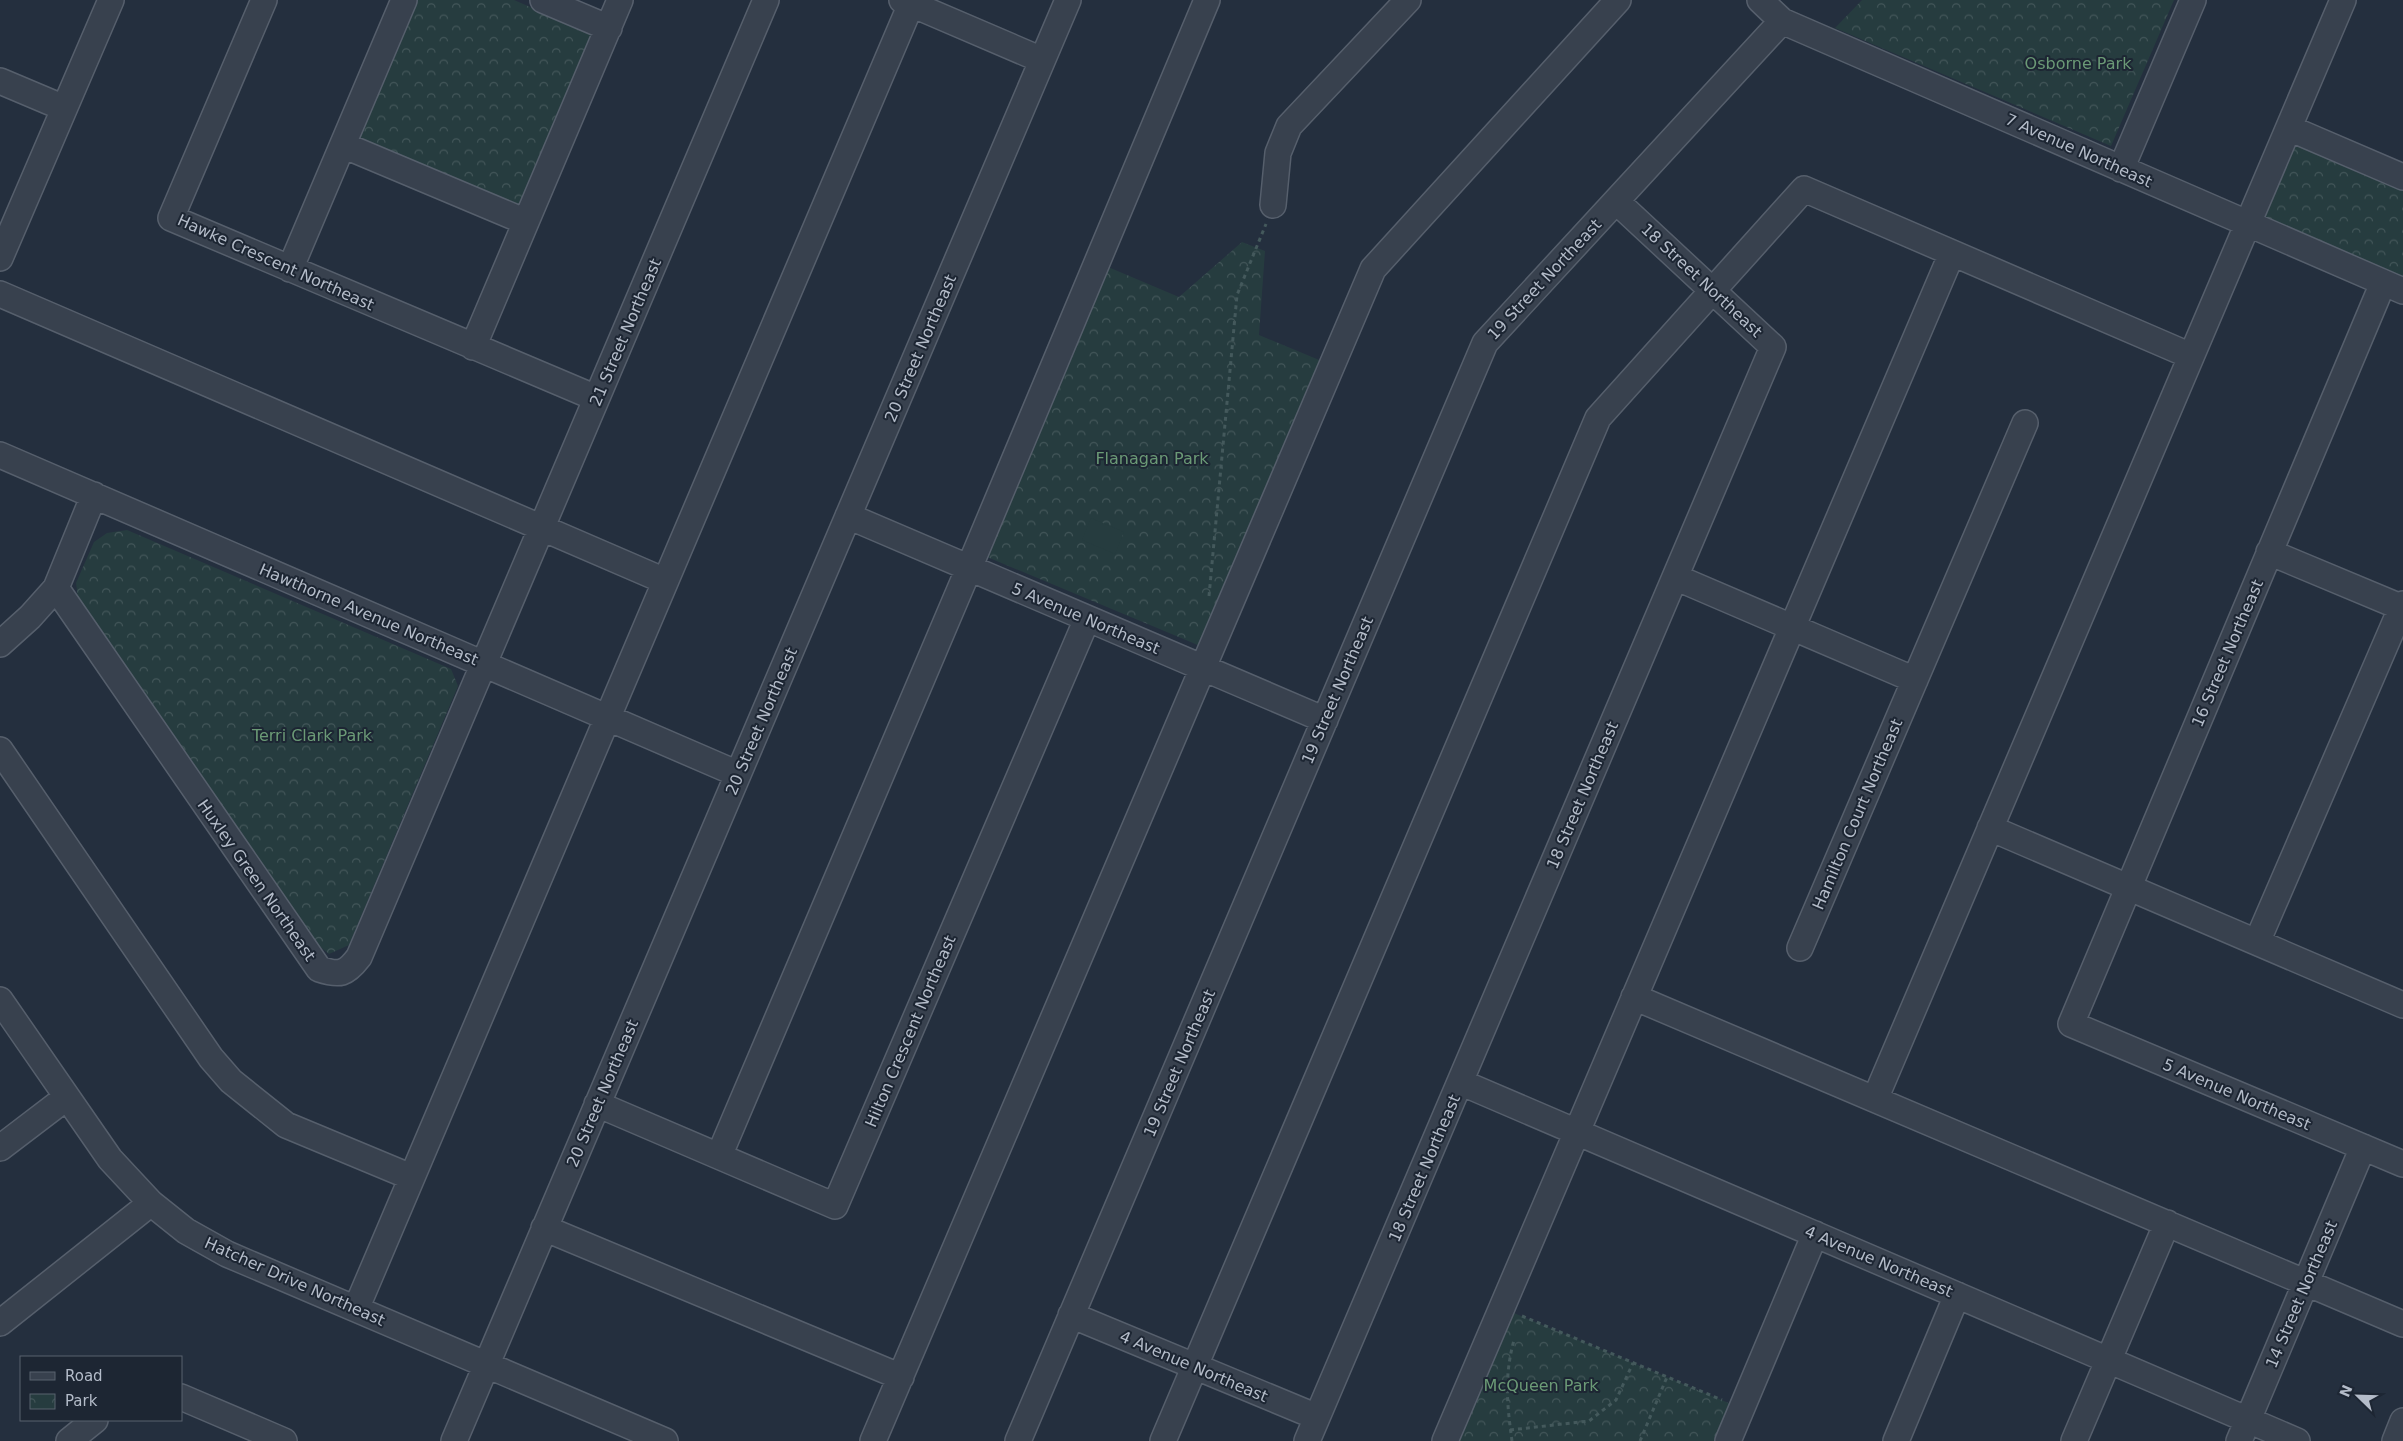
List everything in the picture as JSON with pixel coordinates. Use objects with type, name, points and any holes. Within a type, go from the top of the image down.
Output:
[{"type":"street","points":[[0,258],[111,0]]},
{"type":"street","name":"Hawke Crescent Northeast","points":[[264,0],[171,218],[596,398]]},
{"type":"street","points":[[290,269],[404,0]]},
{"type":"street","points":[[543,0],[608,28]]},
{"type":"street","points":[[473,347],[620,0]]},
{"type":"street","name":"21 Street Northeast","points":[[483,663],[766,0]]},
{"type":"street","name":"20 Street Northeast","points":[[454,1441],[1068,0]]},
{"type":"street","points":[[719,1156],[969,568],[1207,0]]},
{"type":"street","points":[[1273,205],[1278,153],[1289,126],[1408,0]]},
{"type":"street","points":[[873,1441],[1372,269],[1618,0]]},
{"type":"street","name":"7 Avenue Northeast","points":[[1760,0],[1782,21],[2393,287]]},
{"type":"street","points":[[2121,169],[2193,0]]},
{"type":"street","points":[[1874,1099],[2344,0]]},
{"type":"street","points":[[356,1309],[608,718],[906,2],[1042,60]]},
{"type":"street","name":"19 Street Northeast","points":[[1018,1441],[1485,343],[1782,21]]},
{"type":"street","points":[[0,81],[64,108]]},
{"type":"street","points":[[2289,128],[2403,177]]},
{"type":"street","points":[[343,145],[526,222]]},
{"type":"street","points":[[1163,1441],[1598,418],[1804,189],[2191,356]]},
{"type":"street","name":"18 Street Northeast","points":[[1307,1441],[1773,347],[1616,201]]},
{"type":"street","points":[[1445,1441],[1952,253]]},
{"type":"street","name":"16 Street Northeast","points":[[2071,1024],[2269,552],[2393,287]]},
{"type":"street","points":[[0,294],[665,581]]},
{"type":"street","name":"Hamilton Court Northeast","points":[[1800,948],[2025,422]]},
{"type":"street","name":"Hawthorne Avenue Northeast","points":[[0,455],[738,774]]},
{"type":"street","points":[[0,644],[30,617],[56,588],[94,496]]},
{"type":"street","name":"5 Avenue Northeast","points":[[848,516],[1325,720]]},
{"type":"street","points":[[2257,942],[2402,607],[2269,552]]},
{"type":"street","points":[[1675,577],[1915,680]]},
{"type":"street","name":"Huxley Green Northeast","points":[[56,588],[306,951],[319,969],[334,974],[349,969],[359,957],[483,663]]},
{"type":"street","name":"Hilton Crescent Northeast","points":[[597,1104],[835,1206],[1087,619]]},
{"type":"street","points":[[0,750],[211,1058],[231,1081],[286,1125],[411,1177]]},
{"type":"street","points":[[1990,828],[2403,1005]]},
{"type":"street","points":[[1634,997],[2403,1324]]},
{"type":"street","name":"Hatcher Drive Northeast","points":[[0,1000],[110,1159],[151,1203],[186,1231],[227,1254],[665,1441]]},
{"type":"street","name":"5 Avenue Northeast","points":[[2071,1024],[2403,1164]]},
{"type":"street","name":"4 Avenue Northeast","points":[[1460,1082],[2108,1360],[2244,1431],[2297,1441]]},
{"type":"street","points":[[0,1148],[66,1097]]},
{"type":"street","name":"14 Street Northeast","points":[[2244,1431],[2363,1147]]},
{"type":"street","points":[[0,1323],[151,1203]]},
{"type":"street","points":[[2074,1441],[2167,1223]]},
{"type":"street","points":[[544,1228],[901,1377]]},
{"type":"street","points":[[1728,1441],[1815,1234]]},
{"type":"street","points":[[1896,1441],[1957,1295]]},
{"type":"street","name":"4 Avenue Northeast","points":[[1072,1315],[1317,1417]]},
{"type":"street","points":[[182,1397],[284,1441]]},
{"type":"street","points":[[69,1441],[94,1421]]},
{"type":"street","points":[[2395,1441],[2403,1421]]},
{"type":"path","points":[[1208,600],[1237,295],[1273,205]]},
{"type":"path","points":[[1515,1313],[1722,1401]]},
{"type":"path","points":[[1518,1324],[1520,1315]]},
{"type":"path","points":[[1512,1441],[1506,1399],[1507,1366],[1516,1332]]},
{"type":"path","points":[[1510,1430],[1589,1421],[1616,1400],[1633,1363]]},
{"type":"path","points":[[1640,1441],[1667,1378]]},
{"type":"green space","points":[[417,0],[514,0],[595,35],[519,210],[357,139]]},
{"type":"green space","name":"Osborne Park","points":[[1862,0],[2174,0],[2111,146],[1835,28]]},
{"type":"green space","points":[[2289,142],[2403,183],[2403,277],[2257,217]]},
{"type":"green space","name":"Flanagan Park","points":[[1242,242],[1265,251],[1259,335],[1324,362],[1205,648],[980,554],[1101,264],[1179,297]]},
{"type":"green space","points":[[1091,518],[1124,532],[1115,554],[1082,540]]},
{"type":"green space","name":"Terri Clark Park","points":[[127,530],[451,669],[458,686],[349,945],[329,954],[318,945],[78,598],[76,583],[94,542],[107,533]]},
{"type":"green space","name":"McQueen Park","points":[[1509,1311],[1731,1404],[1716,1441],[1454,1441]]}]
